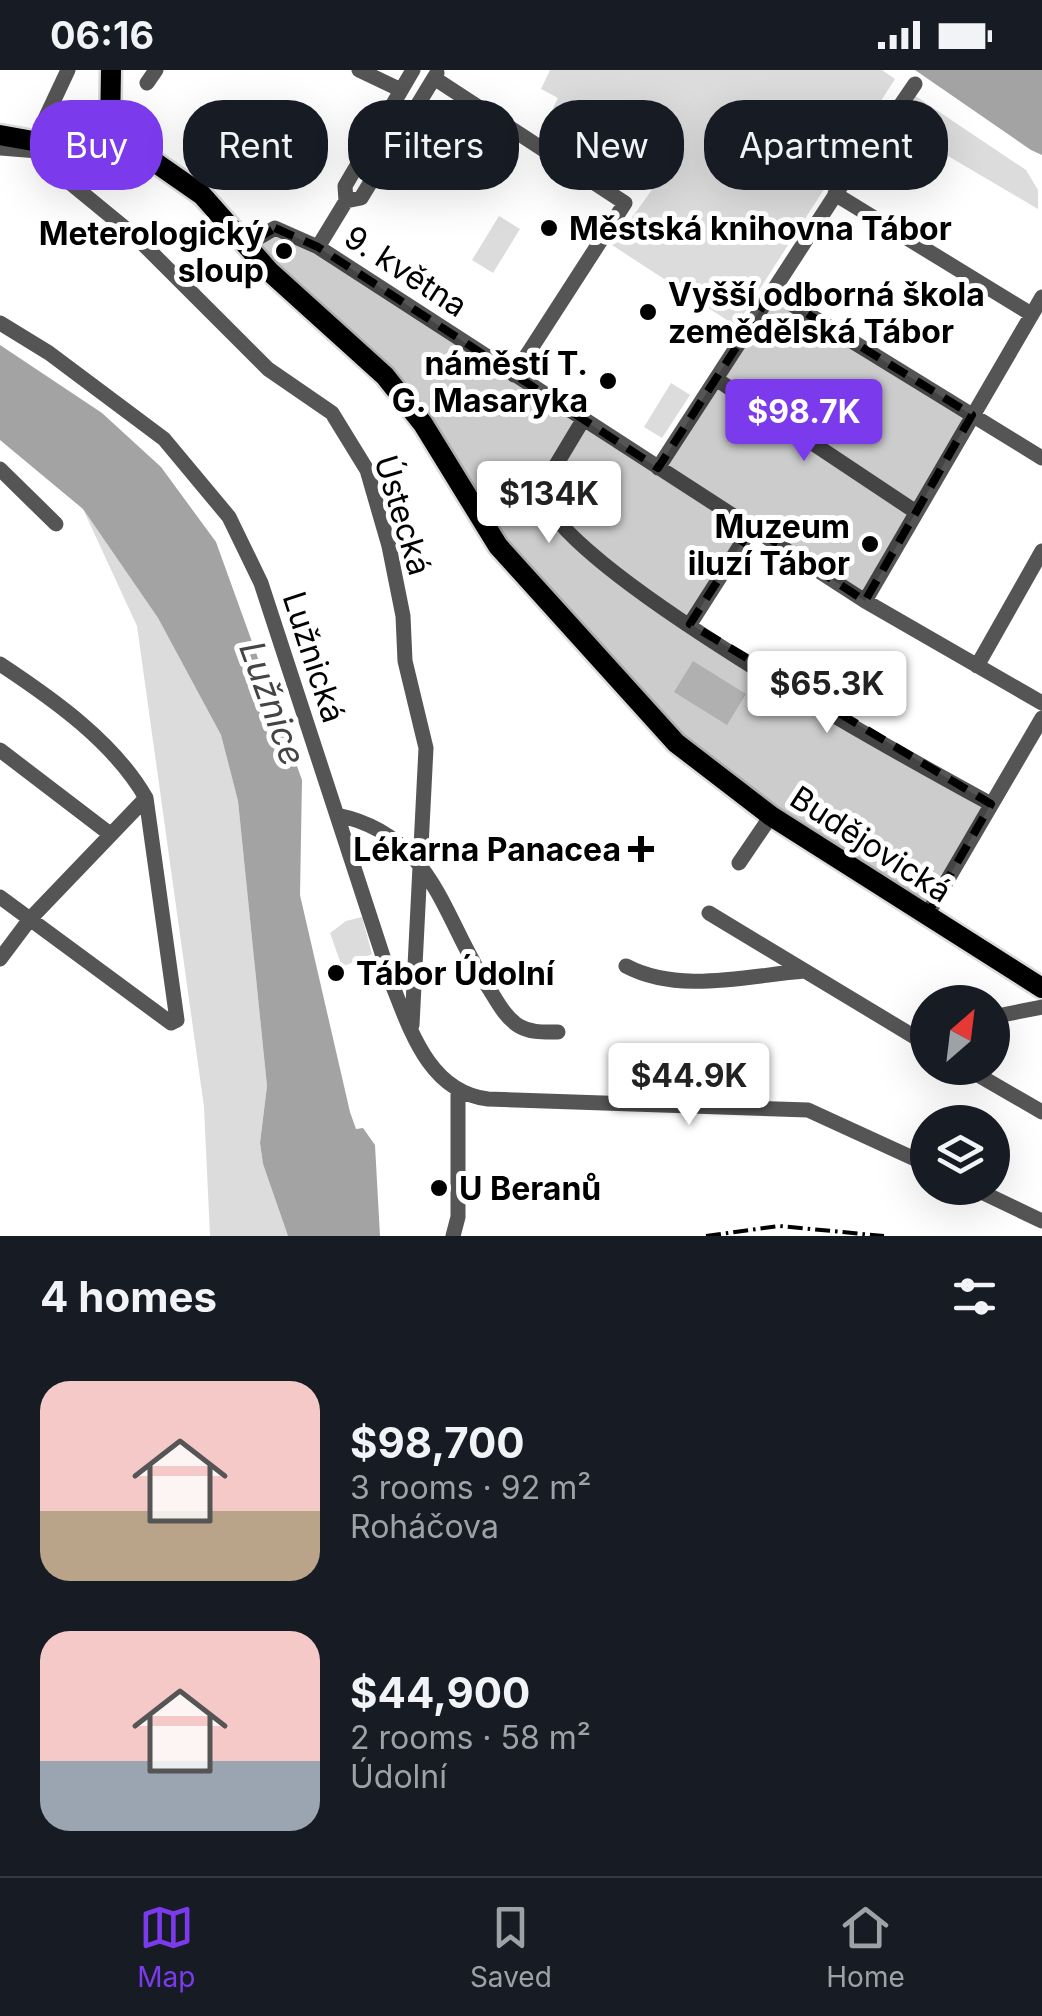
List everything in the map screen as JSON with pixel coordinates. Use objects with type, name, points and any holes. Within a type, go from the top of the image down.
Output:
[{"type":"main road","points":[[108,100],[111,70]]},
{"type":"main road","points":[[105,100],[108,96]]},
{"type":"main road","points":[[0,136],[30,142]]},
{"type":"main road","name":"Budějovická","points":[[163,167],[197,190],[297,299],[386,376],[423,424],[498,546],[676,742],[771,816],[1042,988]]},
{"type":"street","points":[[53,100],[68,70]]},
{"type":"street","points":[[359,70],[401,90]]},
{"type":"street","points":[[318,247],[346,200],[344,186],[413,70]]},
{"type":"street","points":[[401,90],[436,74]]},
{"type":"street","points":[[346,200],[362,198],[436,74]]},
{"type":"street","points":[[436,74],[625,203],[514,375]]},
{"type":"street","points":[[658,468],[836,194],[915,84]]},
{"type":"street","points":[[0,148],[30,147]]},
{"type":"street","name":"Ústecká","points":[[76,190],[136,237],[268,369],[332,413],[367,470],[390,546],[403,616],[404,661],[426,748],[423,868],[411,976],[412,1029]]},
{"type":"street","points":[[836,194],[1031,314]]},
{"type":"street","name":"9. května","points":[[246,245],[274,228],[318,247],[865,601],[1042,703]]},
{"type":"street","points":[[772,292],[1042,458]]},
{"type":"street","points":[[865,601],[1042,297]]},
{"type":"street","name":"Lužnická","points":[[0,323],[49,353],[164,439],[219,502],[261,583],[392,984],[412,1029],[440,1076],[458,1092]]},
{"type":"street","points":[[716,379],[916,512]]},
{"type":"street","points":[[583,420],[542,486],[546,505],[584,550],[765,673],[990,804]]},
{"type":"street","points":[[0,470],[56,524]]},
{"type":"street","points":[[690,624],[752,527]]},
{"type":"street","points":[[977,666],[1042,551]]},
{"type":"street","points":[[0,664],[65,710],[136,781],[146,798],[178,1020],[171,1023],[0,896]]},
{"type":"street","points":[[927,915],[1042,718]]},
{"type":"street","points":[[0,750],[110,834]]},
{"type":"street","points":[[0,959],[30,919],[146,798]]},
{"type":"street","points":[[337,815],[368,822],[423,868],[455,918],[477,970],[509,1018],[527,1030],[558,1032]]},
{"type":"street","points":[[739,863],[771,816]]},
{"type":"street","points":[[709,913],[910,1030]]},
{"type":"street","points":[[626,966],[643,975],[681,982],[804,971]]},
{"type":"street","points":[[392,984],[411,976]]},
{"type":"street","points":[[1010,1013],[1042,1007]]},
{"type":"street","points":[[995,1085],[1042,1112]]},
{"type":"street","points":[[454,1236],[458,1217],[458,1092],[488,1099],[808,1110],[910,1157]]},
{"type":"street","points":[[1009,1205],[1042,1221]]},
{"type":"highlighted area","points":[[275,228],[318,247],[658,468],[772,292],[972,415],[865,601],[752,527],[690,624],[991,804],[927,915],[752,803],[651,718],[498,546],[385,376],[246,245]]},
{"type":"shaded area","points":[[550,70],[882,70],[895,79],[881,100],[704,100],[704,190],[824,190],[736,326],[612,245],[652,190],[684,190],[684,100],[557,100],[541,89]]},
{"type":"shaded area","points":[[948,118],[1026,170],[1038,190],[1038,209],[948,156]]},
{"type":"shaded area","points":[[499,216],[520,229],[493,273],[472,260]]},
{"type":"shaded area","points":[[671,383],[690,395],[662,438],[644,427]]},
{"type":"shaded area","points":[[83,509],[158,618],[221,735],[238,801],[267,1086],[260,1143],[263,1164],[288,1236],[210,1236],[204,1107],[137,626]]},
{"type":"shaded area","points":[[693,661],[746,694],[727,725],[674,692]]},
{"type":"shaded area","points":[[362,917],[372,954],[342,967],[330,933],[346,921]]},
{"type":"water","points":[[915,70],[1042,70],[1042,155],[1031,150]]},
{"type":"water","name":"Lužnice","points":[[0,345],[102,413],[161,467],[216,542],[302,780],[300,895],[350,1112],[356,1129],[363,1128],[375,1145],[380,1236],[288,1236],[263,1164],[260,1143],[267,1086],[238,801],[221,735],[158,618],[83,509],[0,440]]},
{"type":"railway","points":[[706,1236],[779,1226],[884,1236]]},
{"type":"place","name":"Městská knihovna Tábor","points":[[549,228]]},
{"type":"place","name":"Meterologický sloup","points":[[284,251]]},
{"type":"place","name":"Vyšší odborná škola zemědělská Tábor","points":[[648,312]]},
{"type":"place","name":"náměstí T. G. Masaryka","points":[[608,381]]},
{"type":"place","name":"Muzeum iluzí Tábor","points":[[870,544]]},
{"type":"place","name":"Lékarna Panacea","points":[[641,849]]},
{"type":"place","name":"Tábor Údolní","points":[[336,973]]},
{"type":"place","name":"U Beranů","points":[[439,1188]]}]
